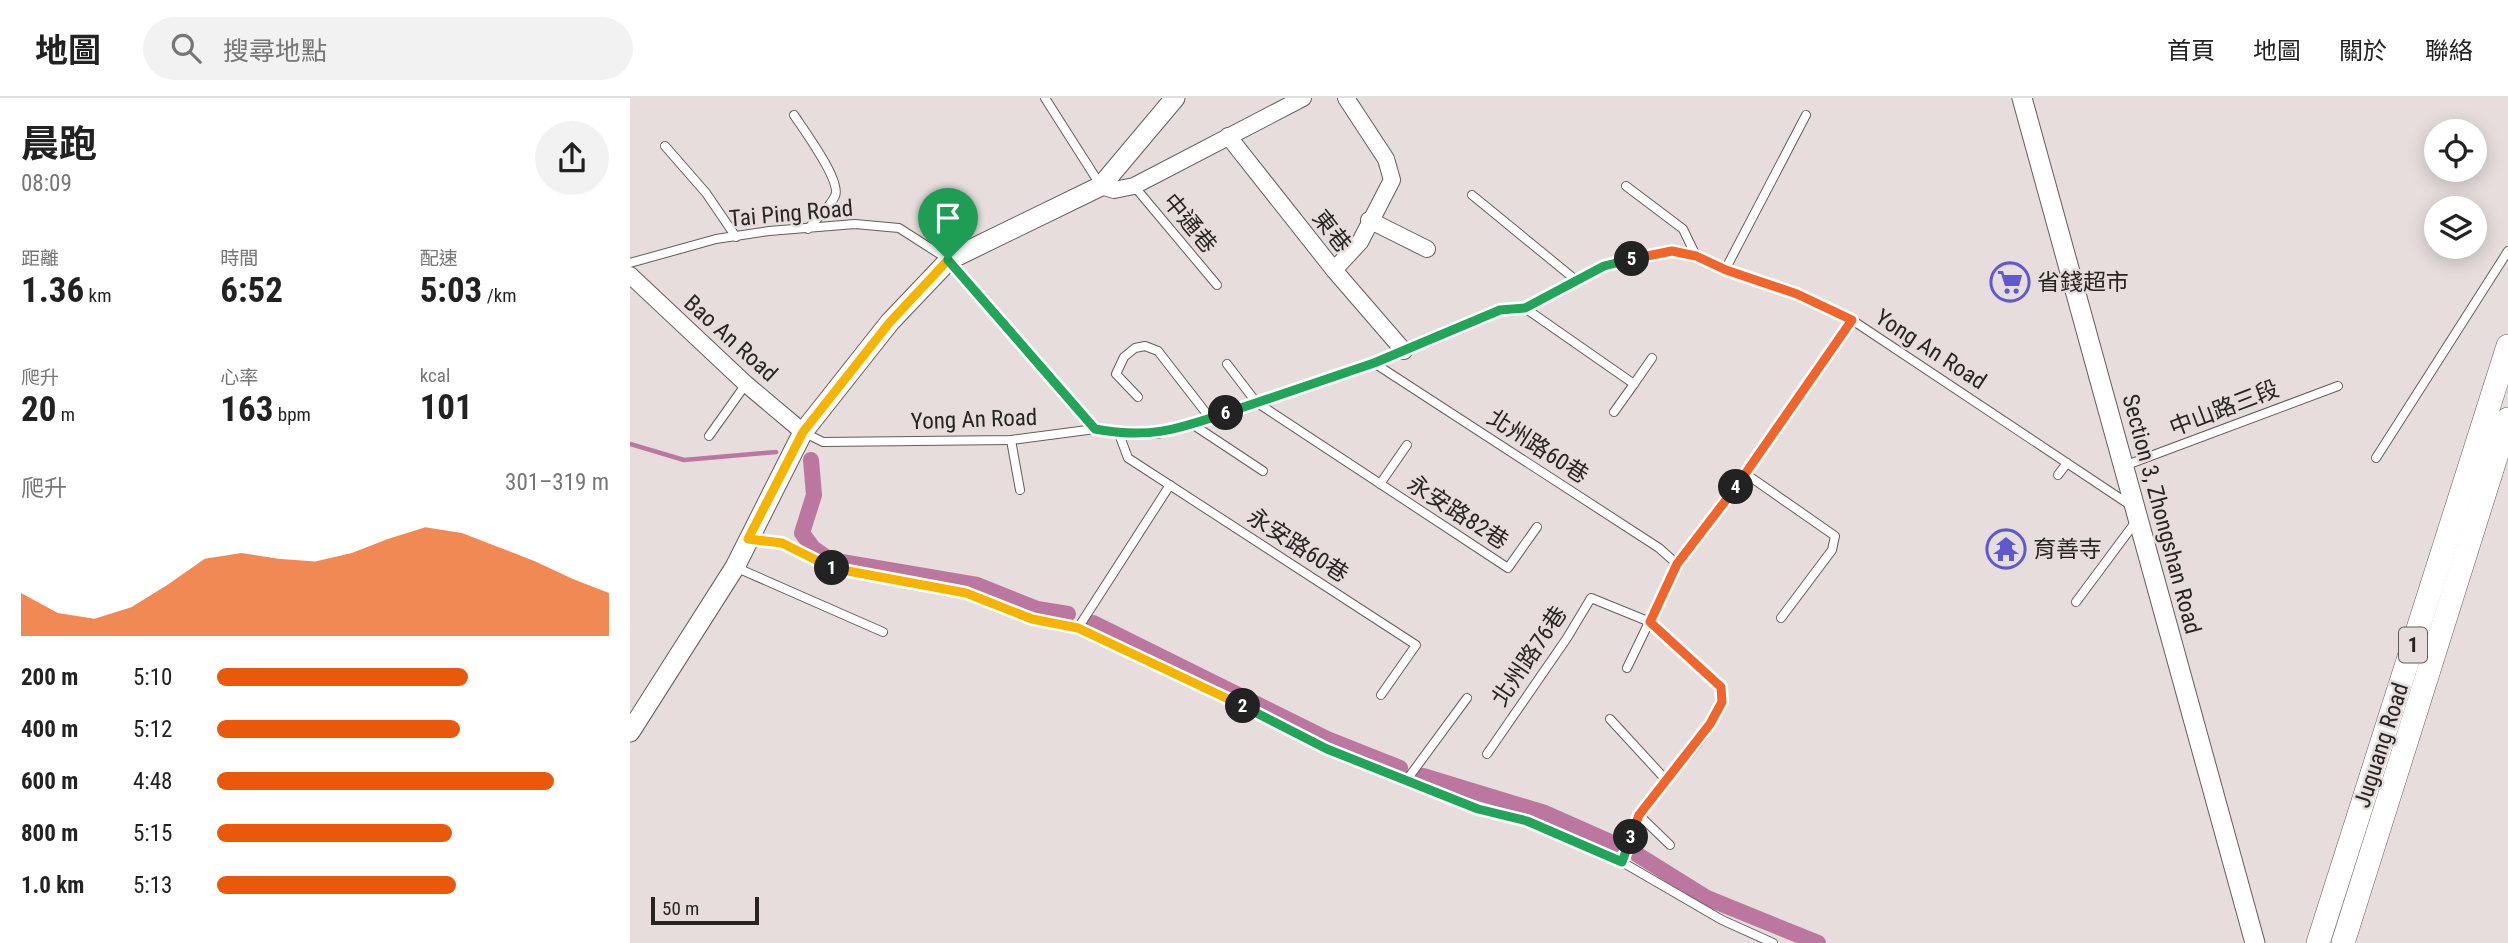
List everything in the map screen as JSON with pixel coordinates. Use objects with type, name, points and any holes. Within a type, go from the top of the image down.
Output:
[{"type":"main road","name":"Juguang Road","points":[[2318,943],[2508,346]]},
{"type":"main road","name":"Juguang Road","points":[[2343,943],[2508,419]]},
{"type":"street","points":[[630,732],[735,567],[796,445],[890,322],[948,260],[1101,186],[1175,98]]},
{"type":"street","points":[[1101,186],[1114,190],[1134,187],[1303,98]]},
{"type":"street","points":[[1334,270],[1360,242],[1392,180],[1386,159],[1346,98]]},
{"type":"street","name":"Section 3, Zhongshan Road","points":[[2022,98],[2255,943]]},
{"type":"street","name":"東巷","points":[[1228,136],[1334,270],[1404,351]]},
{"type":"street","points":[[1369,220],[1427,249]]},
{"type":"street","name":"Bao An Road","points":[[630,275],[746,384],[796,445]]},
{"type":"lane","points":[[1045,98],[1101,186]]},
{"type":"lane","points":[[794,115],[833,177],[837,189],[835,197],[807,229]]},
{"type":"lane","points":[[1726,270],[1806,115]]},
{"type":"lane","points":[[665,146],[706,192],[736,237]]},
{"type":"lane","points":[[1626,186],[1683,229],[1696,256]]},
{"type":"lane","name":"中通巷","points":[[1134,187],[1217,285]]},
{"type":"lane","points":[[1472,195],[1577,281]]},
{"type":"lane","name":"Tai Ping Road","points":[[630,263],[736,237],[855,224],[899,228],[948,260],[1095,429]]},
{"type":"lane","name":"Yong An Road","points":[[796,445],[823,442],[1010,440],[1095,429],[1119,434],[1158,434],[1374,363],[1500,310],[1525,308],[1604,266],[1672,251],[1696,256],[1726,270],[1797,294],[1852,320],[2067,463],[2137,513]]},
{"type":"lane","points":[[2376,458],[2508,251]]},
{"type":"lane","points":[[1525,308],[1634,384]]},
{"type":"lane","points":[[1627,668],[1677,564],[1746,474],[1852,320]]},
{"type":"lane","points":[[1138,397],[1115,374],[1124,357],[1135,348],[1145,346],[1158,351],[1210,418]]},
{"type":"lane","points":[[1614,412],[1652,358]]},
{"type":"lane","name":"北州路60巷","points":[[1374,363],[1659,548],[1677,564]]},
{"type":"lane","name":"永安路82巷","points":[[1227,364],[1256,402],[1508,568],[1537,527]]},
{"type":"lane","points":[[709,436],[746,384]]},
{"type":"lane","name":"中山路三段","points":[[2124,466],[2338,386]]},
{"type":"lane","points":[[1192,424],[1264,471]]},
{"type":"lane","name":"永安路60巷","points":[[1119,434],[1128,458],[1416,645],[1381,695]]},
{"type":"lane","points":[[1010,440],[1020,490]]},
{"type":"lane","name":"永安路82巷","points":[[1380,484],[1407,445]]},
{"type":"lane","points":[[2058,475],[2067,463]]},
{"type":"lane","points":[[1746,474],[1835,536],[1832,550],[1781,618]]},
{"type":"lane","points":[[1078,628],[1170,485]]},
{"type":"lane","points":[[2076,602],[2137,513]]},
{"type":"lane","points":[[748,539],[782,543],[834,569],[966,593],[1032,619],[1078,628],[1207,687],[1327,749],[1478,809],[1527,821],[1622,862],[1712,914],[1773,943]]},
{"type":"lane","points":[[735,567],[883,632]]},
{"type":"lane","name":"北州路76巷","points":[[1486,754],[1567,638],[1591,598],[1650,622]]},
{"type":"lane","points":[[1622,862],[1639,815],[1710,724],[1722,702],[1721,687],[1650,622]]},
{"type":"lane","points":[[1406,780],[1467,698]]},
{"type":"lane","points":[[1609,719],[1667,781]]},
{"type":"lane","points":[[1639,815],[1670,845]]},
{"type":"waterway","points":[[630,444],[684,460],[776,452]]},
{"type":"waterway","points":[[811,460],[814,495],[802,533],[813,548],[830,560],[977,585],[1037,609],[1068,614]]},
{"type":"waterway","points":[[1093,623],[1327,739],[1400,768]]},
{"type":"waterway","points":[[1423,776],[1545,813],[1615,844]]},
{"type":"waterway","points":[[1638,855],[1707,898],[1818,943]]},
{"type":"place","name":"省錢超市","points":[[2010,282]]},
{"type":"place","name":"育善寺","points":[[2006,549]]},
{"type":"route","points":[[1672,251],[1696,256],[1726,270],[1797,294],[1852,320],[1746,474],[1677,564],[1650,622],[1721,687],[1722,702],[1710,724],[1639,815],[1622,862],[1527,821],[1478,809],[1327,749],[1207,687],[1078,628],[1032,619],[966,593],[834,569],[813,561],[799,550],[782,543],[748,539],[803,432],[890,322],[948,260],[1095,429],[1119,434],[1158,434],[1192,424],[1374,363],[1500,310],[1525,308],[1604,266],[1672,251]]}]
